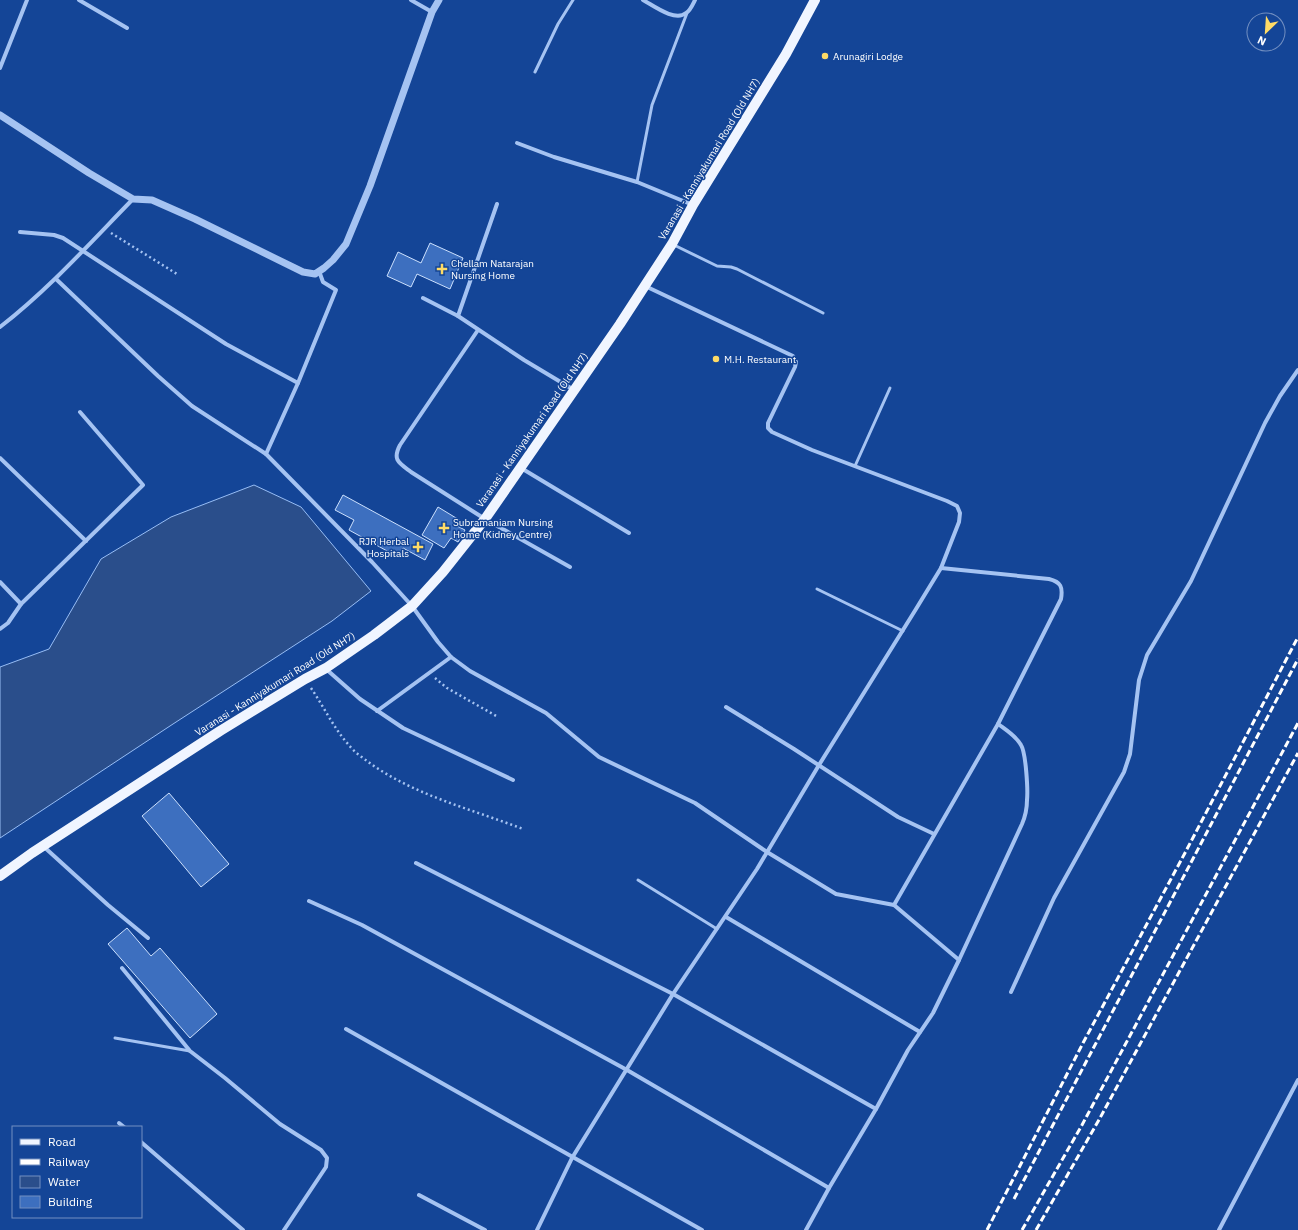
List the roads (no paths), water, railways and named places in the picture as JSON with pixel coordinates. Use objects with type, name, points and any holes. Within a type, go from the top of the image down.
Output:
[{"type":"main road","name":"Varanasi - Kanniyakumari Road (Old NH7)","points":[[0,876],[43,846],[220,732],[305,679],[326,668],[374,635],[412,606],[443,572],[485,519],[645,286],[672,244],[693,205],[786,54],[815,0]]},
{"type":"street","points":[[0,68],[27,0]]},
{"type":"street","points":[[79,0],[127,28]]},
{"type":"street","points":[[411,0],[432,12]]},
{"type":"street","points":[[0,115],[89,173],[133,199],[152,200],[195,219],[303,272],[315,274],[333,260],[346,244],[370,186],[432,12],[438,0]]},
{"type":"street","points":[[643,0],[667,14],[678,17],[686,13],[695,0]]},
{"type":"street","points":[[517,143],[554,157],[637,182],[693,205]]},
{"type":"street","points":[[0,327],[56,279],[133,199]]},
{"type":"street","points":[[458,316],[497,204]]},
{"type":"street","points":[[20,232],[54,235],[63,238],[226,344],[298,384]]},
{"type":"street","points":[[266,454],[298,384],[336,290],[323,282],[318,272]]},
{"type":"street","points":[[56,279],[158,376],[192,406],[266,454],[412,606],[438,642],[451,657],[470,671],[546,713],[599,757],[695,803],[767,852],[836,894],[894,905],[959,960]]},
{"type":"street","points":[[537,1230],[572,1158],[673,994],[726,917],[767,852],[941,568],[959,522],[960,513],[957,506],[947,501],[812,450],[772,432],[768,428],[768,423],[795,367],[796,362],[793,356],[645,286]]},
{"type":"street","points":[[423,298],[458,316],[524,360],[574,390]]},
{"type":"street","points":[[478,330],[400,445],[396,453],[396,458],[400,464],[411,472],[485,519],[570,567]]},
{"type":"street","points":[[1011,992],[1054,898],[1124,772],[1130,754],[1139,680],[1147,655],[1191,581],[1265,423],[1280,396],[1298,370]]},
{"type":"street","points":[[0,630],[8,623],[21,604],[144,485],[80,412]]},
{"type":"street","points":[[0,458],[86,541]]},
{"type":"street","points":[[521,468],[629,533]]},
{"type":"street","points":[[894,905],[998,724],[1061,599],[1063,592],[1057,581],[1049,579],[941,568]]},
{"type":"street","points":[[0,582],[21,604]]},
{"type":"street","points":[[377,711],[451,657]]},
{"type":"street","points":[[326,668],[360,699],[403,728],[512,780]]},
{"type":"street","points":[[726,706],[898,817],[934,834]]},
{"type":"street","points":[[806,1230],[876,1109],[908,1050],[933,1013],[1022,824],[1027,800],[1022,745],[1013,735],[998,724]]},
{"type":"street","points":[[43,846],[108,905],[148,938]]},
{"type":"street","points":[[416,863],[673,994],[876,1109]]},
{"type":"street","points":[[309,900],[362,925],[627,1070],[829,1188]]},
{"type":"street","points":[[726,917],[920,1032]]},
{"type":"street","points":[[122,968],[190,1051],[280,1124],[321,1150],[327,1158],[326,1167],[284,1230]]},
{"type":"street","points":[[346,1029],[452,1088],[572,1158],[702,1230]]},
{"type":"street","points":[[1219,1230],[1298,1080]]},
{"type":"street","points":[[119,1123],[123,1126]]},
{"type":"street","points":[[142,1143],[243,1230]]},
{"type":"street","points":[[419,1195],[485,1230]]},
{"type":"lane","points":[[535,72],[558,24],[573,0]]},
{"type":"lane","points":[[637,182],[652,105],[686,13]]},
{"type":"lane","points":[[672,244],[717,266],[737,269],[823,313]]},
{"type":"lane","points":[[855,466],[890,388]]},
{"type":"lane","points":[[817,589],[903,631]]},
{"type":"lane","points":[[638,880],[717,929]]},
{"type":"lane","points":[[114,1038],[190,1051]]},
{"type":"water","points":[[254,485],[301,507],[371,591],[332,621],[0,838],[0,667],[49,649],[101,559],[171,517]]},
{"type":"railway","points":[[987,1230],[1083,1043],[1298,637]]},
{"type":"railway","points":[[1014,1199],[1298,659]]},
{"type":"railway","points":[[1022,1230],[1082,1125],[1298,723]]},
{"type":"railway","points":[[1036,1230],[1100,1118],[1298,753]]},
{"type":"place","name":"Arunagiri Lodge","points":[[825,56]]},
{"type":"place","name":"Chellam Natarajan Nursing Home","points":[[442,269]]},
{"type":"place","name":"M.H. Restaurant","points":[[716,359]]},
{"type":"place","name":"Subramaniam Nursing Home (Kidney Centre)","points":[[444,528]]},
{"type":"place","name":"RJR Herbal Hospitals","points":[[418,547]]}]
